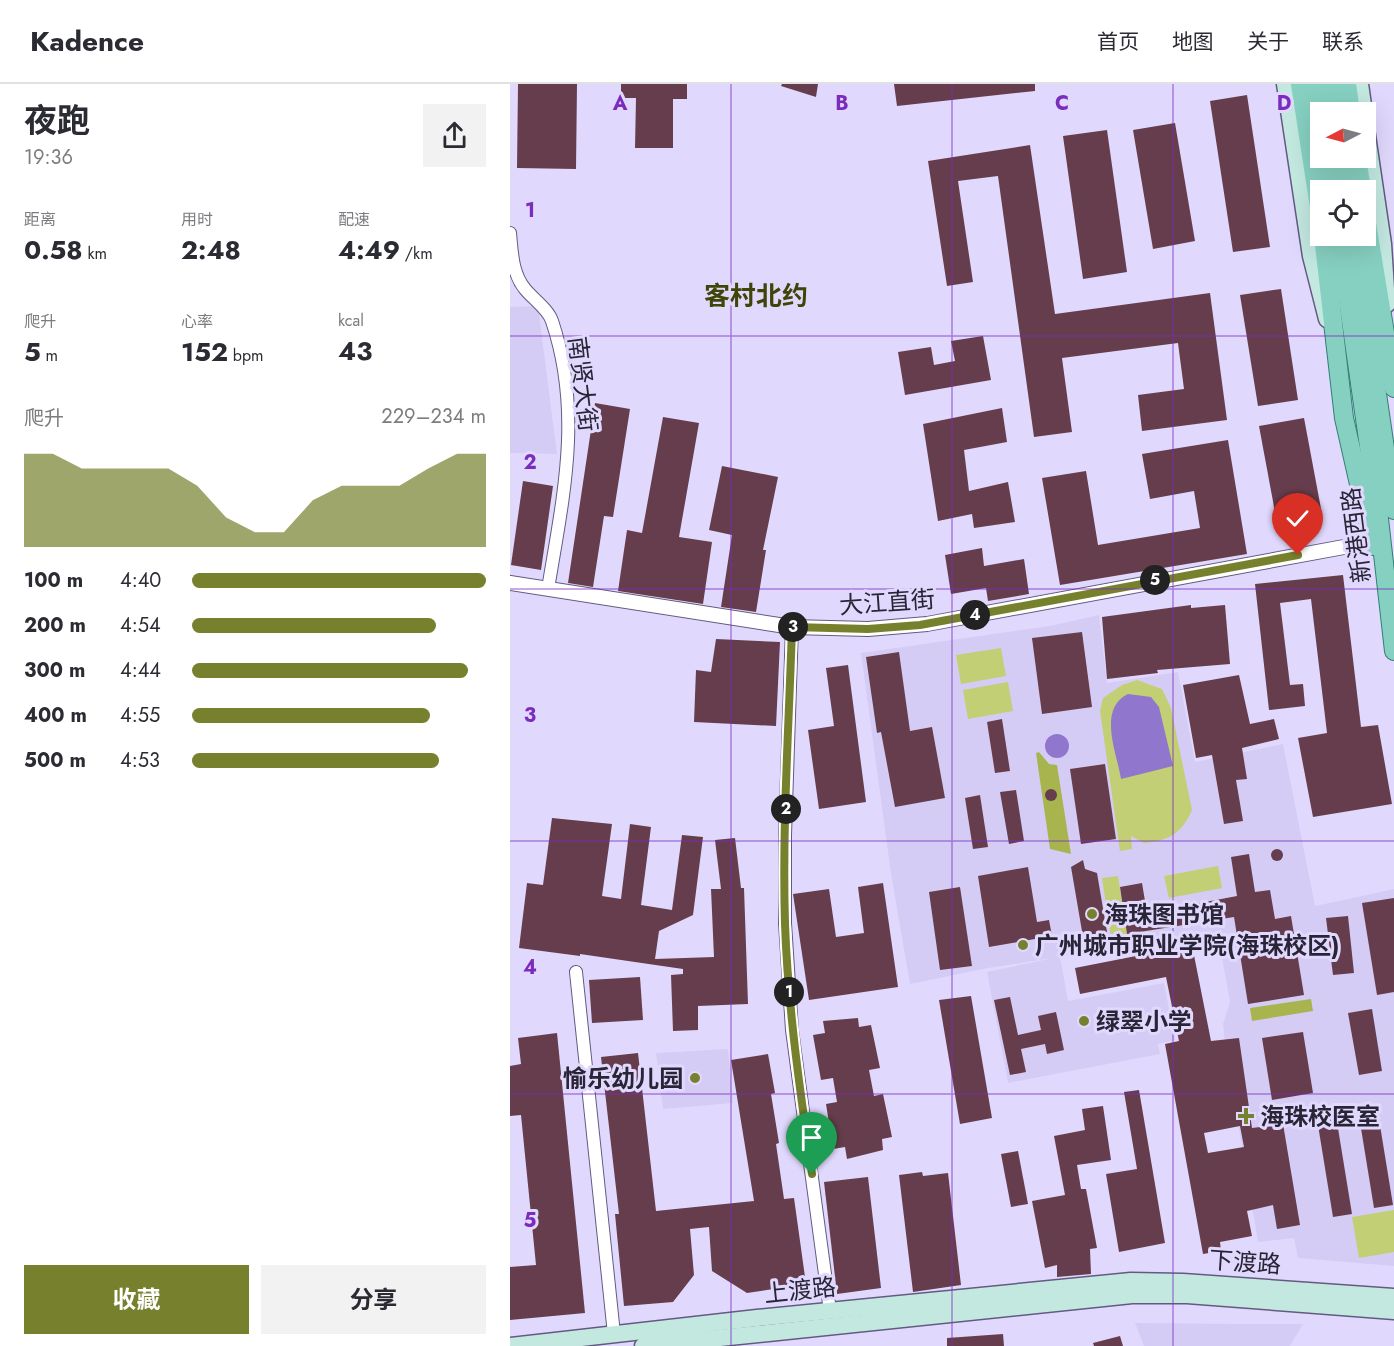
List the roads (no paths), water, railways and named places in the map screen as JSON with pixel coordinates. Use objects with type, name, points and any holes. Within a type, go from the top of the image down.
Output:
[{"type":"main road","points":[[1285,84],[1311,256],[1334,342]]},
{"type":"main road","points":[[1300,84],[1310,106]]},
{"type":"main road","points":[[1315,102],[1317,84]]},
{"type":"main road","points":[[1331,84],[1344,102]]},
{"type":"main road","points":[[1347,84],[1349,102]]},
{"type":"main road","points":[[1353,102],[1360,84]]},
{"type":"main road","points":[[1372,168],[1383,244],[1388,344]]},
{"type":"main road","points":[[1324,246],[1344,418],[1371,542],[1388,597]]},
{"type":"main road","name":"新港西路","points":[[1342,246],[1355,294],[1394,510]]},
{"type":"main road","name":"新港西路","points":[[1354,246],[1355,294],[1394,651]]},
{"type":"main road","points":[[1371,246],[1394,388]]},
{"type":"main road","name":"下渡路","points":[[1095,1291],[1163,1281],[1394,1297]]},
{"type":"main road","name":"上渡路","points":[[511,1346],[830,1311],[1095,1291]]},
{"type":"main road","name":"上渡路","points":[[643,1346],[1095,1291]]},
{"type":"main road","name":"下渡路","points":[[1095,1291],[1132,1295],[1187,1295],[1394,1311]]},
{"type":"street","name":"南贤大街","points":[[510,233],[513,267],[524,288],[552,318],[563,363],[568,408],[570,451],[548,589]]},
{"type":"street","name":"大江直街","points":[[510,583],[792,627],[868,629],[920,625],[1371,542]]},
{"type":"street","points":[[792,627],[785,835],[786,935],[792,1030],[830,1311]]},
{"type":"street","points":[[576,972],[614,1334]]},
{"type":"place","name":"海珠图书馆","points":[[1092,914]]},
{"type":"place","name":"广州城市职业学院(海珠校区)","points":[[1023,945]]},
{"type":"place","name":"绿翠小学","points":[[1084,1021]]},
{"type":"place","name":"愉乐幼儿园","points":[[695,1078]]},
{"type":"place","name":"海珠校医室","points":[[1246,1116]]},
{"type":"district","name":"客村北约","points":[[756,296]]}]
